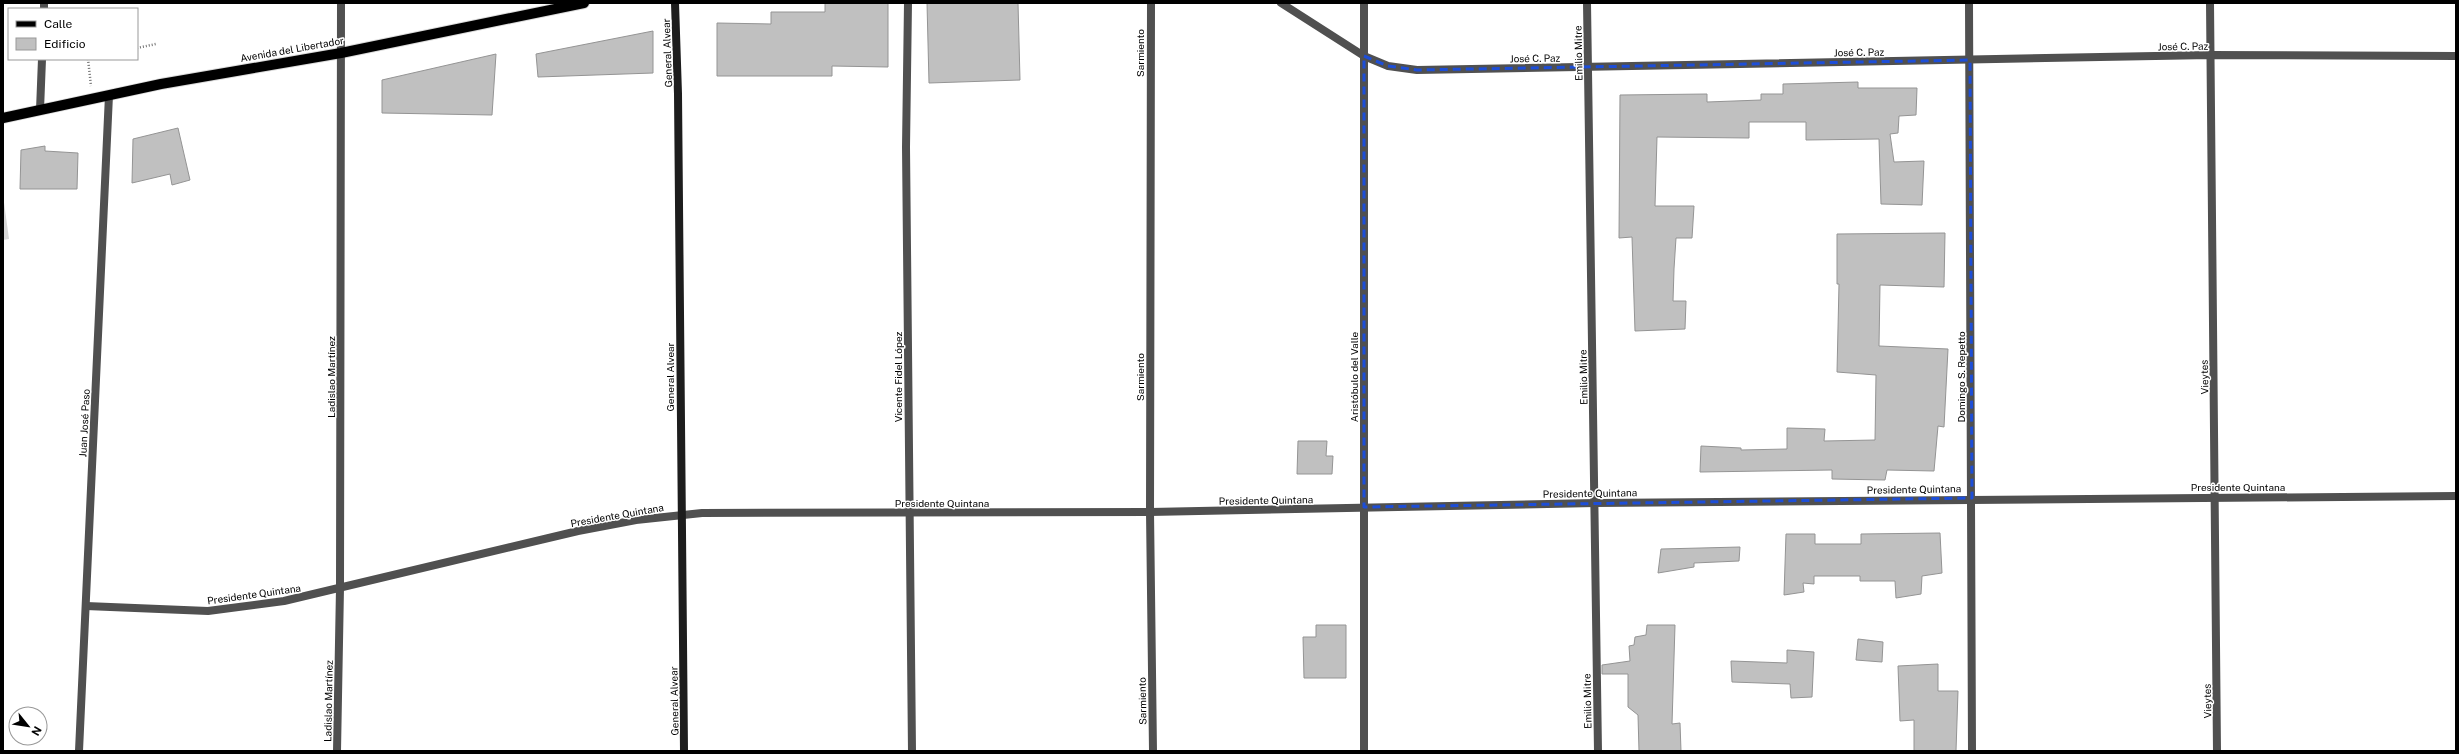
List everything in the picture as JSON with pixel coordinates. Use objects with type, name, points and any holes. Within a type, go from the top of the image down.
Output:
[{"type":"main road","name":"Avenida del Libertador","points":[[3,118],[162,84],[341,53],[584,3]]},
{"type":"street","name":"Ladislao Martínez","points":[[337,751],[340,588],[341,3]]},
{"type":"street","name":"General Alvear","points":[[675,3],[678,110],[684,751]]},
{"type":"street","name":"Vicente Fidel López","points":[[908,3],[906,147],[912,751]]},
{"type":"street","name":"Sarmiento","points":[[1151,3],[1150,512],[1153,751]]},
{"type":"street","name":"José C. Paz","points":[[1281,3],[1364,56],[1388,66],[1418,70],[2210,55],[2456,56]]},
{"type":"street","name":"Aristóbulo del Valle","points":[[1364,3],[1364,751]]},
{"type":"street","name":"Emilio Mitre","points":[[1587,3],[1598,751]]},
{"type":"street","name":"Domingo S. Repetto","points":[[1969,3],[1972,751]]},
{"type":"street","name":"Vieytes","points":[[2210,3],[2217,751]]},
{"type":"street","points":[[40,110],[42,60]]},
{"type":"street","name":"Juan José Paso","points":[[79,751],[109,95]]},
{"type":"street","name":"Presidente Quintana","points":[[86,606],[208,611],[284,601],[578,531],[636,520],[681,515],[1150,512],[1595,503],[1972,498],[2456,496]]},
{"type":"path","points":[[138,48],[156,44]]},
{"type":"path","points":[[88,60],[93,99]]},
{"type":"highlighted area","points":[[1364,56],[1388,66],[1417,70],[1970,60],[1972,498],[1364,507]]},
{"type":"shaded area","points":[[3,195],[9,239],[3,240]]},
{"type":"building","points":[[825,3],[888,3],[888,67],[832,66],[832,76],[717,76],[717,23],[771,24],[771,12],[825,12]]},
{"type":"building","points":[[927,3],[1018,3],[1020,80],[929,83]]},
{"type":"building","points":[[653,31],[653,73],[538,77],[536,54]]},
{"type":"building","points":[[496,54],[492,115],[382,113],[382,80]]},
{"type":"building","points":[[1858,82],[1858,88],[1917,88],[1916,115],[1899,116],[1898,133],[1890,134],[1894,162],[1924,161],[1922,205],[1881,204],[1879,139],[1806,140],[1806,122],[1749,122],[1749,138],[1657,137],[1655,206],[1694,206],[1692,238],[1676,238],[1673,301],[1686,301],[1685,329],[1635,331],[1632,237],[1619,238],[1620,95],[1707,94],[1707,102],[1761,100],[1761,94],[1783,94],[1783,84]]},
{"type":"building","points":[[178,128],[190,180],[172,185],[170,174],[132,183],[133,139]]},
{"type":"building","points":[[45,146],[45,151],[78,153],[77,189],[20,189],[21,150]]},
{"type":"building","points":[[1945,233],[1944,287],[1880,285],[1879,346],[1948,349],[1944,427],[1938,426],[1934,471],[1887,470],[1885,480],[1832,479],[1832,470],[1700,472],[1701,446],[1741,448],[1741,450],[1787,449],[1787,428],[1825,429],[1824,441],[1875,440],[1876,375],[1837,372],[1839,284],[1837,284],[1837,234]]},
{"type":"building","points":[[1298,441],[1327,441],[1326,456],[1333,456],[1332,474],[1297,474]]},
{"type":"building","points":[[1940,533],[1942,573],[1922,576],[1921,594],[1896,598],[1895,581],[1860,581],[1860,576],[1814,576],[1814,584],[1803,583],[1804,592],[1784,595],[1786,534],[1815,534],[1815,544],[1861,544],[1861,534]]},
{"type":"building","points":[[1740,547],[1739,561],[1694,563],[1694,567],[1658,573],[1661,549]]},
{"type":"building","points":[[1316,625],[1346,625],[1346,678],[1304,678],[1303,637],[1316,637]]},
{"type":"building","points":[[1647,625],[1675,625],[1672,724],[1680,723],[1681,751],[1639,751],[1638,715],[1628,707],[1628,674],[1602,674],[1602,665],[1630,661],[1629,646],[1634,645],[1635,637],[1646,635]]},
{"type":"building","points":[[1858,639],[1883,642],[1882,662],[1856,660]]},
{"type":"building","points":[[1787,650],[1814,652],[1812,697],[1791,698],[1790,684],[1732,682],[1731,661],[1787,663]]},
{"type":"building","points":[[1938,664],[1938,691],[1958,691],[1956,751],[1914,751],[1914,720],[1900,721],[1898,666]]}]
